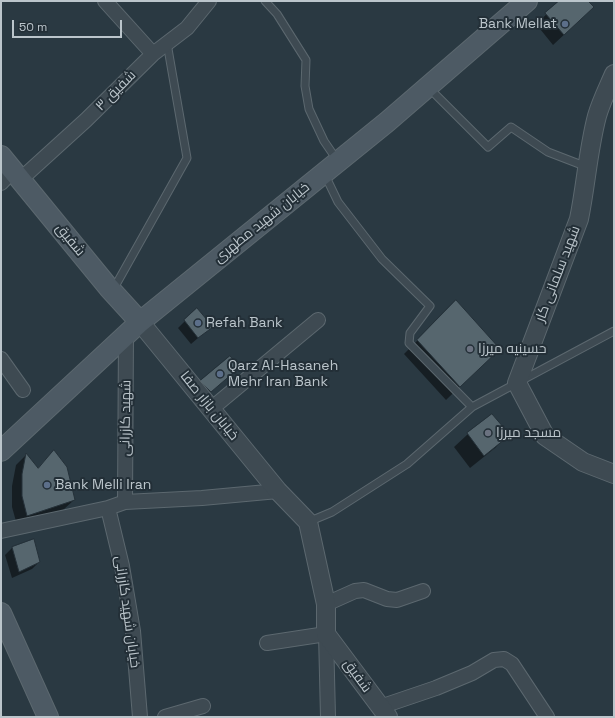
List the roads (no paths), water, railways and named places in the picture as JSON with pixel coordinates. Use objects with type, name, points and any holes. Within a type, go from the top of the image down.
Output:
[{"type":"main road","name":"خیابان شهید مطهری","points":[[1,451],[133,328],[428,87],[527,1]]},
{"type":"main road","name":"شفیق","points":[[9,172],[112,292],[133,328]]},
{"type":"main road","points":[[1,613],[48,717]]},
{"type":"street","points":[[105,1],[153,54]]},
{"type":"street","name":"شفیق ۳","points":[[9,172],[86,120],[153,54],[187,28],[208,1]]},
{"type":"street","name":"شهید سلمانی کار","points":[[517,383],[579,219],[597,115],[614,75]]},
{"type":"street","points":[[211,408],[318,320]]},
{"type":"street","name":"خیابان بازار صفا","points":[[133,328],[211,408],[278,491]]},
{"type":"street","name":"شهید کازرانی","points":[[125,502],[133,328]]},
{"type":"street","points":[[1,359],[23,390]]},
{"type":"street","points":[[517,383],[545,436],[583,462],[614,474]]},
{"type":"street","points":[[1,530],[108,508],[125,502],[202,498],[278,491],[308,522],[326,604],[328,717]]},
{"type":"street","name":"خیابان شهید کازرانی","points":[[108,508],[122,566],[133,631],[140,717]]},
{"type":"street","points":[[326,604],[354,591],[364,590],[387,599],[397,600],[423,592]]},
{"type":"street","points":[[267,643],[326,634]]},
{"type":"street","name":"شفیق","points":[[326,634],[384,712]]},
{"type":"street","points":[[384,712],[472,673],[494,660],[504,659],[512,664],[547,717]]},
{"type":"street","points":[[165,717],[203,706]]},
{"type":"lane","points":[[265,1],[277,14],[306,60],[306,86],[309,109],[324,141],[338,202],[382,259],[430,306],[410,333],[409,343],[472,408]]},
{"type":"lane","points":[[112,292],[187,158],[167,43]]},
{"type":"lane","points":[[428,87],[488,147],[511,127],[548,152],[588,167]]},
{"type":"lane","points":[[308,522],[332,512],[406,464],[472,408],[614,331]]},
{"type":"place","name":"Bank Mellat","points":[[565,24]]},
{"type":"place","name":"Refah Bank","points":[[198,323]]},
{"type":"place","name":"حسینیه میرزا","points":[[470,349]]},
{"type":"place","name":"Qarz Al-Hasaneh Mehr Iran Bank","points":[[220,374]]},
{"type":"place","name":"مسجد میرزا","points":[[488,433]]},
{"type":"place","name":"Bank Melli Iran","points":[[47,485]]}]
